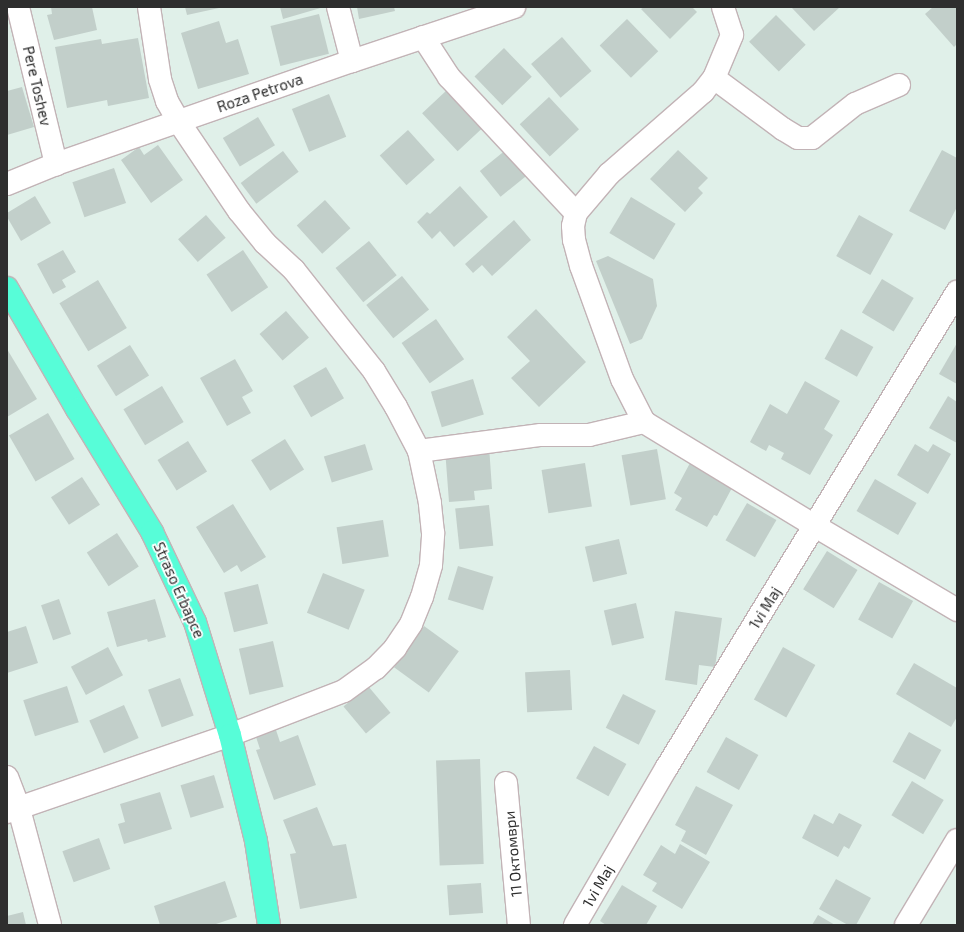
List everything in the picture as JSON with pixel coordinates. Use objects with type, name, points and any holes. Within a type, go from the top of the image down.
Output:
[{"type":"main road","name":"Straso Erbapce","points":[[7,288],[77,409],[152,532],[175,577],[195,622],[230,734],[256,841],[269,925]]},
{"type":"street","name":"Pere Toshev","points":[[18,7],[56,164]]},
{"type":"street","points":[[13,810],[230,734],[344,691],[376,668],[395,648],[407,630],[422,597],[431,565],[433,533],[430,503],[419,451],[396,407],[374,371],[294,270],[265,243],[239,211],[179,122],[168,101],[160,79],[149,7]]},
{"type":"street","points":[[338,7],[352,61]]},
{"type":"street","name":"Roza Petrova","points":[[7,184],[56,164],[352,61],[514,7]]},
{"type":"street","points":[[723,7],[732,35],[714,78],[703,92],[609,174],[576,213],[573,226],[574,240],[581,266],[622,379],[644,422],[957,610]]},
{"type":"street","points":[[423,37],[449,77],[576,213]]},
{"type":"street","points":[[714,78],[783,130],[798,138],[812,138],[854,104],[899,86]]},
{"type":"street","name":"1vi Maj","points":[[575,925],[667,768],[957,292]]},
{"type":"street","points":[[419,451],[541,436],[589,435],[644,422]]},
{"type":"street","points":[[7,777],[13,810],[50,925]]},
{"type":"street","name":"11 Октомври","points":[[506,783],[518,925]]},
{"type":"street","points":[[911,923],[957,840]]},
{"type":"building","points":[[51,7],[92,7],[97,30],[54,40],[47,15],[52,14]]},
{"type":"building","points":[[185,7],[218,7],[219,8],[187,15]]},
{"type":"building","points":[[280,7],[324,7],[283,19]]},
{"type":"building","points":[[357,7],[394,7],[395,11],[359,19]]},
{"type":"building","points":[[644,7],[692,7],[697,12],[670,39],[641,9]]},
{"type":"building","points":[[791,7],[840,7],[814,31]]},
{"type":"building","points":[[933,7],[957,7],[957,44],[954,47],[925,14]]},
{"type":"building","points":[[319,14],[329,54],[280,66],[270,26]]},
{"type":"building","points":[[776,15],[806,45],[779,72],[749,42]]},
{"type":"building","points":[[627,19],[658,51],[631,78],[600,45]]},
{"type":"building","points":[[219,21],[226,43],[238,39],[249,74],[198,89],[181,33]]},
{"type":"building","points":[[562,37],[592,71],[561,98],[531,64]]},
{"type":"building","points":[[138,38],[149,98],[108,106],[107,100],[67,108],[55,47],[101,39],[102,44]]},
{"type":"building","points":[[504,48],[532,77],[502,105],[475,76]]},
{"type":"building","points":[[22,87],[34,127],[7,135],[7,91]]},
{"type":"building","points":[[447,90],[482,128],[458,151],[422,113]]},
{"type":"building","points":[[329,94],[346,137],[309,152],[292,109]]},
{"type":"building","points":[[549,97],[579,129],[550,156],[520,124]]},
{"type":"building","points":[[258,117],[275,145],[240,166],[223,138]]},
{"type":"building","points":[[408,130],[435,160],[407,185],[380,155]]},
{"type":"building","points":[[158,145],[183,180],[151,203],[121,160],[139,147],[144,155]]},
{"type":"building","points":[[507,149],[528,175],[501,197],[480,171]]},
{"type":"building","points":[[678,150],[708,178],[698,188],[703,193],[685,212],[650,179]]},
{"type":"building","points":[[942,150],[957,158],[957,207],[945,230],[909,211]]},
{"type":"building","points":[[283,151],[299,172],[256,204],[241,183]]},
{"type":"building","points":[[114,168],[126,203],[84,217],[72,182]]},
{"type":"building","points":[[460,186],[488,217],[454,247],[440,231],[432,239],[417,222],[427,212],[430,214]]},
{"type":"building","points":[[35,196],[51,223],[21,241],[7,217],[7,213]]},
{"type":"building","points":[[631,197],[676,224],[654,260],[609,233]]},
{"type":"building","points":[[325,200],[350,228],[322,254],[297,225]]},
{"type":"building","points":[[206,215],[226,238],[198,262],[178,239]]},
{"type":"building","points":[[859,215],[893,234],[870,275],[836,256]]},
{"type":"building","points":[[514,220],[531,240],[492,276],[482,265],[473,273],[465,264]]},
{"type":"building","points":[[369,241],[397,275],[363,302],[336,268]]},
{"type":"building","points":[[63,250],[76,272],[62,280],[66,287],[53,294],[37,264]]},
{"type":"building","points":[[243,250],[268,287],[232,312],[207,275]]},
{"type":"building","points":[[608,256],[653,279],[657,306],[642,339],[630,344],[596,261]]},
{"type":"building","points":[[402,276],[429,309],[393,338],[366,305]]},
{"type":"building","points":[[882,279],[914,298],[894,331],[862,312]]},
{"type":"building","points":[[98,280],[127,328],[88,351],[59,303]]},
{"type":"building","points":[[536,309],[586,362],[539,407],[511,378],[530,361],[507,337]]},
{"type":"building","points":[[286,311],[309,337],[283,360],[260,334]]},
{"type":"building","points":[[436,319],[464,359],[430,383],[402,343]]},
{"type":"building","points":[[841,329],[873,347],[857,377],[825,359]]},
{"type":"building","points":[[957,343],[957,384],[939,374]]},
{"type":"building","points":[[130,345],[149,376],[116,396],[97,366]]},
{"type":"building","points":[[7,349],[37,399],[7,417]]},
{"type":"building","points":[[235,359],[253,391],[242,397],[251,413],[227,426],[200,378]]},
{"type":"building","points":[[326,367],[344,398],[311,417],[293,386]]},
{"type":"building","points":[[473,379],[484,414],[442,427],[431,392]]},
{"type":"building","points":[[805,381],[840,401],[824,429],[833,435],[810,475],[781,459],[784,453],[769,445],[766,451],[750,442],[770,404],[787,414]]},
{"type":"building","points":[[162,386],[184,422],[145,445],[123,409]]},
{"type":"building","points":[[948,396],[957,402],[957,443],[929,428]]},
{"type":"building","points":[[48,413],[74,459],[36,481],[9,436]]},
{"type":"building","points":[[285,439],[304,470],[270,491],[251,460]]},
{"type":"building","points":[[188,441],[207,472],[177,491],[157,460]]},
{"type":"building","points":[[365,444],[373,470],[332,482],[324,457]]},
{"type":"building","points":[[915,444],[928,452],[933,444],[951,454],[928,494],[897,475]]},
{"type":"building","points":[[489,446],[492,489],[474,491],[475,500],[449,502],[445,449]]},
{"type":"building","points":[[657,449],[666,499],[630,505],[622,455]]},
{"type":"building","points":[[585,463],[592,506],[548,513],[542,470]]},
{"type":"building","points":[[690,463],[733,486],[717,516],[714,515],[707,527],[675,510],[682,498],[674,493]]},
{"type":"building","points":[[82,477],[100,505],[69,525],[51,497]]},
{"type":"building","points":[[875,479],[917,503],[898,535],[856,511]]},
{"type":"building","points":[[747,503],[776,520],[755,557],[726,540]]},
{"type":"building","points":[[233,504],[266,557],[241,572],[237,565],[224,573],[196,527]]},
{"type":"building","points":[[489,505],[493,546],[459,549],[455,509]]},
{"type":"building","points":[[383,520],[389,557],[342,564],[337,527]]},
{"type":"building","points":[[117,533],[139,567],[109,586],[87,553]]},
{"type":"building","points":[[619,539],[627,574],[593,582],[585,547]]},
{"type":"building","points":[[827,551],[858,570],[834,608],[803,589]]},
{"type":"building","points":[[458,566],[493,577],[483,610],[448,599]]},
{"type":"building","points":[[323,573],[365,590],[349,630],[307,613]]},
{"type":"building","points":[[879,582],[913,601],[892,639],[858,620]]},
{"type":"building","points":[[258,584],[268,624],[234,632],[224,592]]},
{"type":"building","points":[[59,599],[71,634],[53,640],[41,605]]},
{"type":"building","points":[[155,599],[166,637],[148,642],[147,639],[117,647],[107,612]]},
{"type":"building","points":[[636,603],[644,638],[612,646],[604,610]]},
{"type":"building","points":[[675,611],[722,618],[715,667],[699,665],[697,685],[665,680]]},
{"type":"building","points":[[26,626],[38,663],[7,673],[7,632]]},
{"type":"building","points":[[424,626],[459,651],[429,693],[394,667]]},
{"type":"building","points":[[273,641],[284,687],[249,695],[239,649]]},
{"type":"building","points":[[108,647],[123,675],[86,695],[71,667]]},
{"type":"building","points":[[783,647],[815,665],[786,717],[754,699]]},
{"type":"building","points":[[914,663],[957,688],[957,717],[951,727],[896,694]]},
{"type":"building","points":[[570,670],[572,710],[527,712],[525,672]]},
{"type":"building","points":[[180,678],[194,716],[162,727],[148,690]]},
{"type":"building","points":[[67,686],[79,722],[35,736],[23,700]]},
{"type":"building","points":[[368,686],[390,713],[366,733],[343,707]]},
{"type":"building","points":[[623,694],[656,711],[639,745],[606,728]]},
{"type":"building","points":[[124,705],[139,738],[104,753],[89,720]]},
{"type":"building","points":[[276,730],[280,742],[298,735],[316,785],[274,800],[256,750],[260,749],[256,737]]},
{"type":"building","points":[[909,732],[941,750],[925,780],[893,762]]},
{"type":"building","points":[[726,737],[758,755],[739,790],[707,772]]},
{"type":"building","points":[[594,746],[626,764],[608,796],[576,778]]},
{"type":"building","points":[[480,759],[484,864],[440,865],[436,761]]},
{"type":"building","points":[[214,775],[224,808],[190,818],[181,785]]},
{"type":"building","points":[[912,781],[944,800],[923,834],[891,815]]},
{"type":"building","points":[[696,786],[733,805],[706,855],[681,841],[686,831],[675,825]]},
{"type":"building","points":[[160,792],[172,829],[124,844],[118,824],[125,822],[120,804]]},
{"type":"building","points":[[317,807],[333,846],[346,844],[357,898],[300,909],[290,854],[296,853],[283,820]]},
{"type":"building","points":[[839,813],[862,825],[849,849],[844,846],[838,857],[802,838],[814,814],[833,824]]},
{"type":"building","points":[[99,838],[110,869],[74,882],[62,851]]},
{"type":"building","points":[[680,844],[710,862],[682,909],[652,891],[657,883],[643,875],[661,845],[675,854]]},
{"type":"building","points":[[836,879],[871,898],[856,925],[848,925],[819,909]]},
{"type":"building","points":[[225,881],[237,917],[213,925],[160,925],[154,906]]},
{"type":"building","points":[[481,883],[483,913],[449,915],[447,885]]},
{"type":"building","points":[[622,885],[657,906],[646,925],[606,925],[600,921]]},
{"type":"building","points":[[23,912],[26,925],[7,925],[7,916]]},
{"type":"building","points":[[818,915],[835,925],[812,925]]}]
